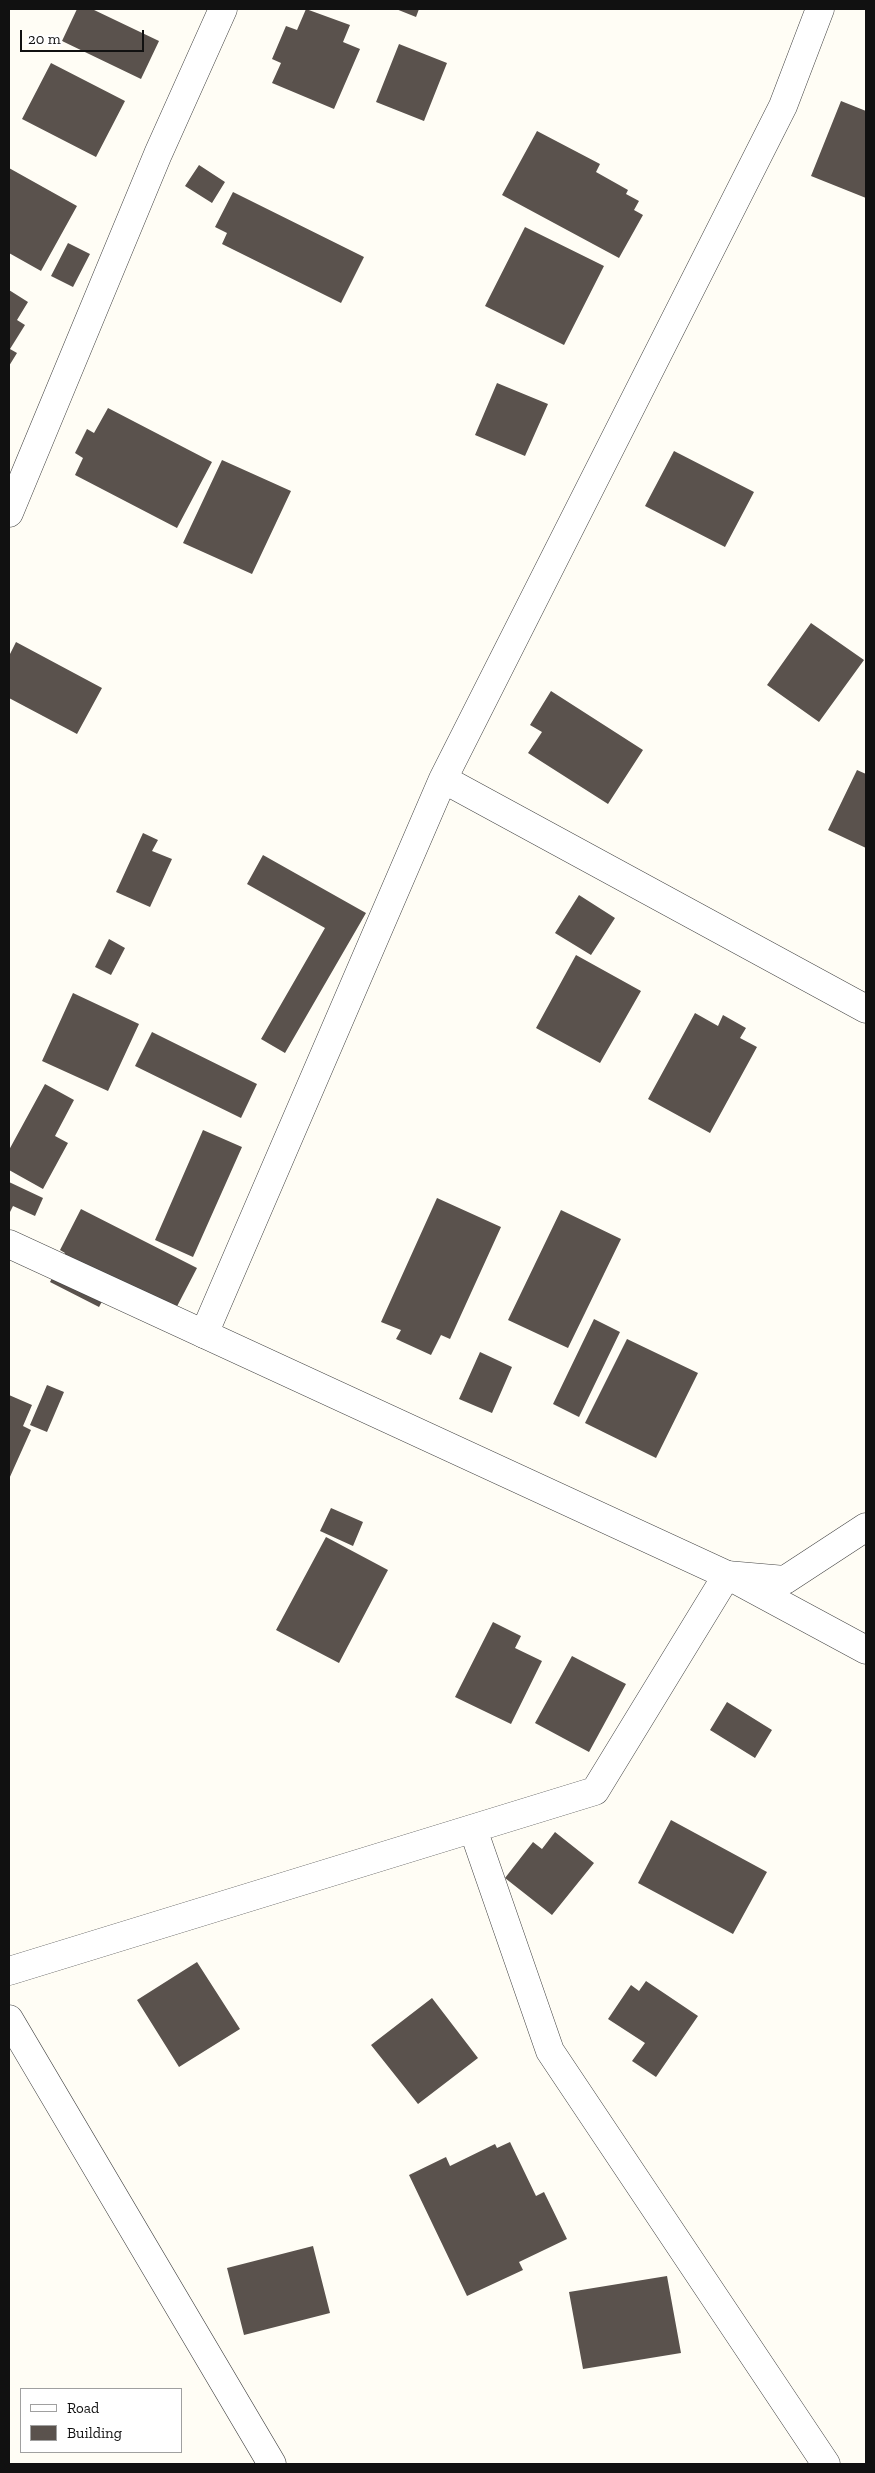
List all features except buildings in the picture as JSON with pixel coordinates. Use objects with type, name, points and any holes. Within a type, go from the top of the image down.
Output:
[{"type":"street","points":[[9,513],[158,154],[224,9]]},
{"type":"street","points":[[204,1334],[443,779],[783,106],[820,9]]},
{"type":"street","points":[[443,779],[866,1009]]},
{"type":"street","points":[[9,1244],[726,1575],[866,1650]]},
{"type":"street","points":[[726,1575],[785,1580],[866,1527]]},
{"type":"street","points":[[9,1971],[595,1791],[726,1575]]},
{"type":"street","points":[[473,1829],[550,2051],[826,2464]]},
{"type":"street","points":[[9,2019],[272,2464]]}]
